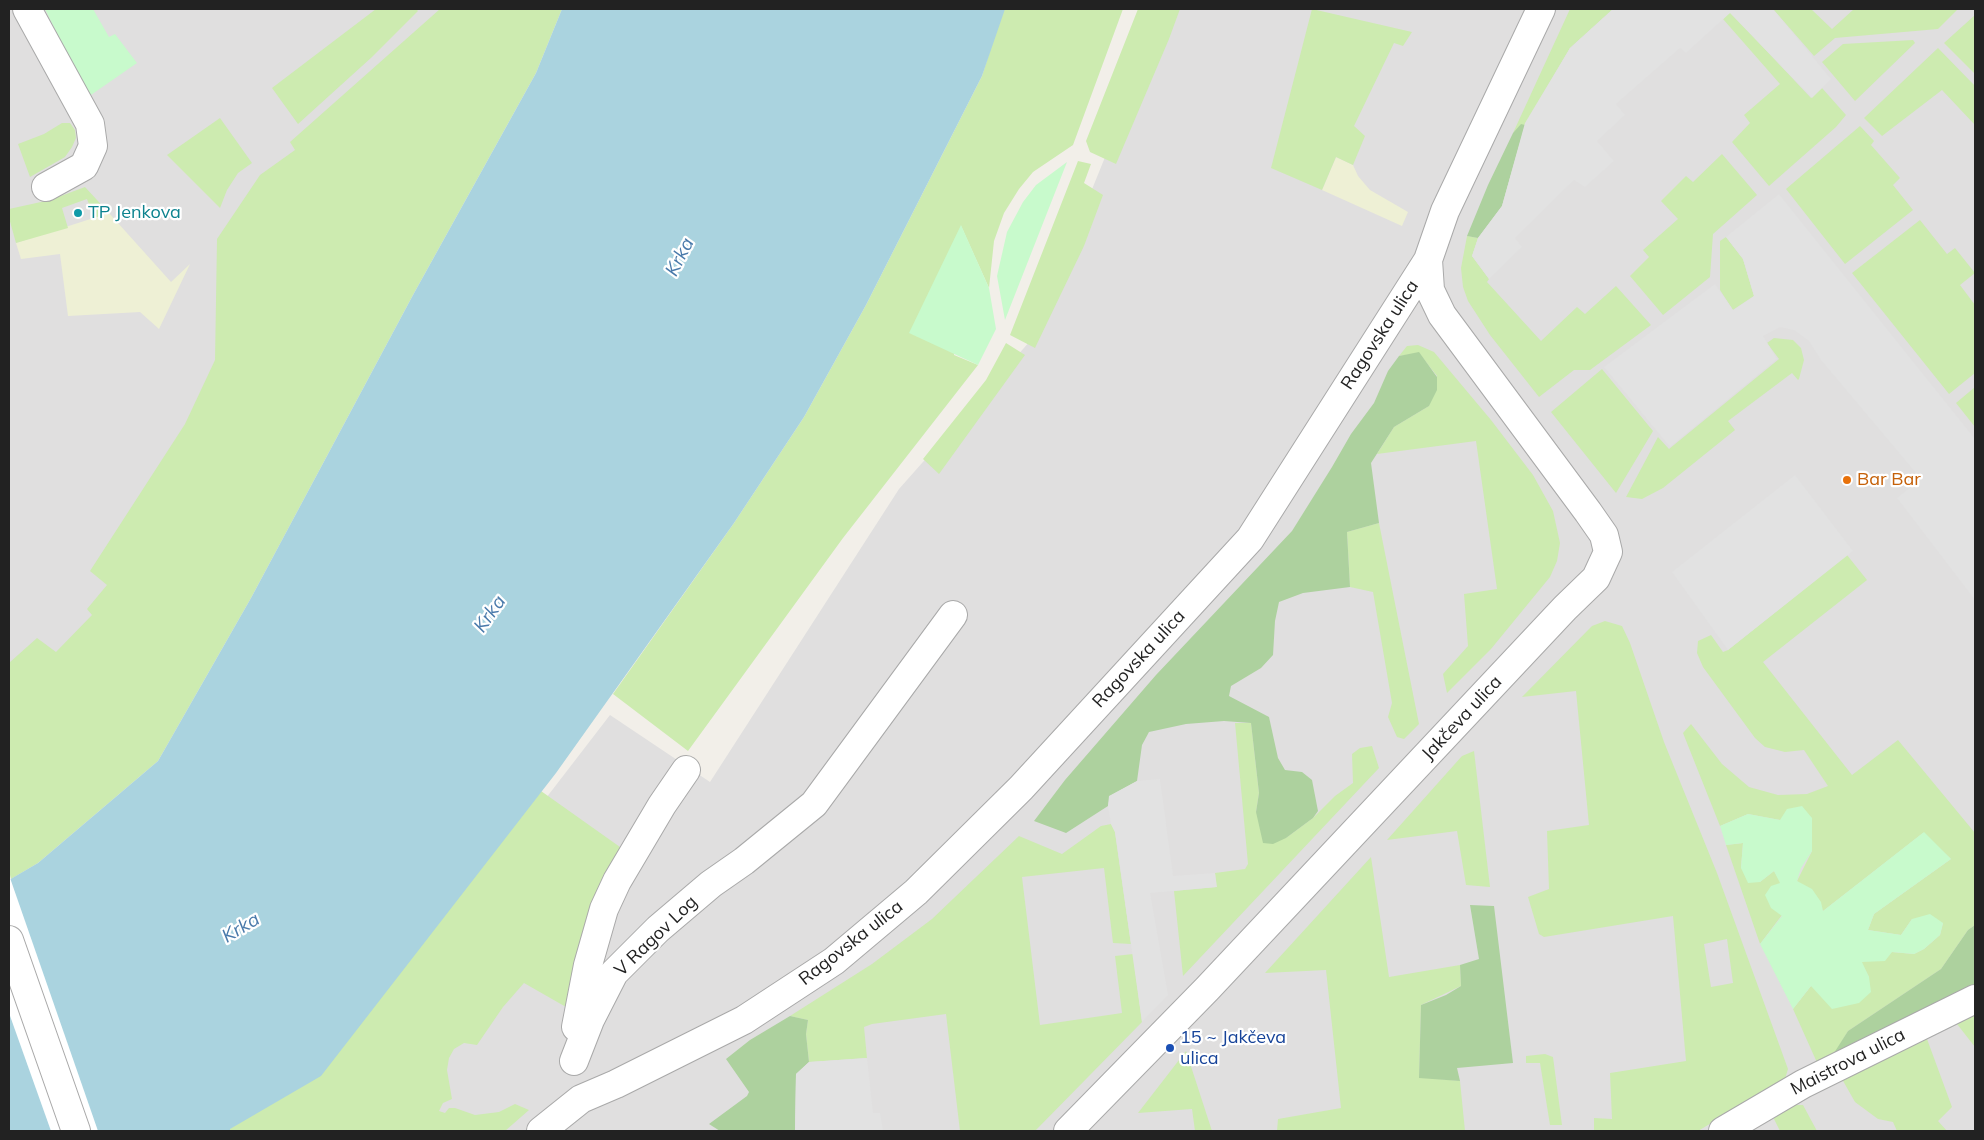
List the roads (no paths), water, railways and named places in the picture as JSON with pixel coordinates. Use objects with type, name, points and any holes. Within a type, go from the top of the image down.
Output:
[{"type":"street","points":[[27,9],[90,124],[93,146],[84,166],[46,187]]},
{"type":"street","name":"Ragovska ulica","points":[[541,1131],[581,1098],[616,1084],[744,1020],[834,961],[916,892],[1000,809],[1250,539],[1428,260],[1445,211],[1541,9]]},
{"type":"street","name":"Jakčeva ulica","points":[[1068,1131],[1207,989],[1565,608],[1596,578],[1608,552],[1604,535],[1594,520],[1442,315],[1430,290],[1428,260]]},
{"type":"street","name":"V Ragov Log","points":[[574,1062],[590,1020],[614,973],[658,929],[711,884],[744,862],[814,804],[953,615]]},
{"type":"street","name":"V Ragov Log","points":[[574,1062],[576,1023],[588,966],[604,909],[617,881],[657,813],[686,770]]},
{"type":"street","points":[[9,940],[76,1131]]},
{"type":"street","name":"Maistrova ulica","points":[[1723,1131],[1797,1087],[1975,998]]},
{"type":"street","points":[[574,1062],[581,1098]]},
{"type":"water","name":"Krka","points":[[562,9],[1005,9],[982,76],[866,305],[804,417],[734,523],[556,773],[321,1076],[230,1129],[230,1131],[9,1131],[9,880],[38,863],[158,761],[251,598],[413,295],[536,73]]},
{"type":"place","name":"TP Jenkova","points":[[78,213]]},
{"type":"place","name":"Bar Bar","points":[[1847,480]]},
{"type":"place","name":"15 ~ Jakčeva ulica","points":[[1170,1048]]}]
